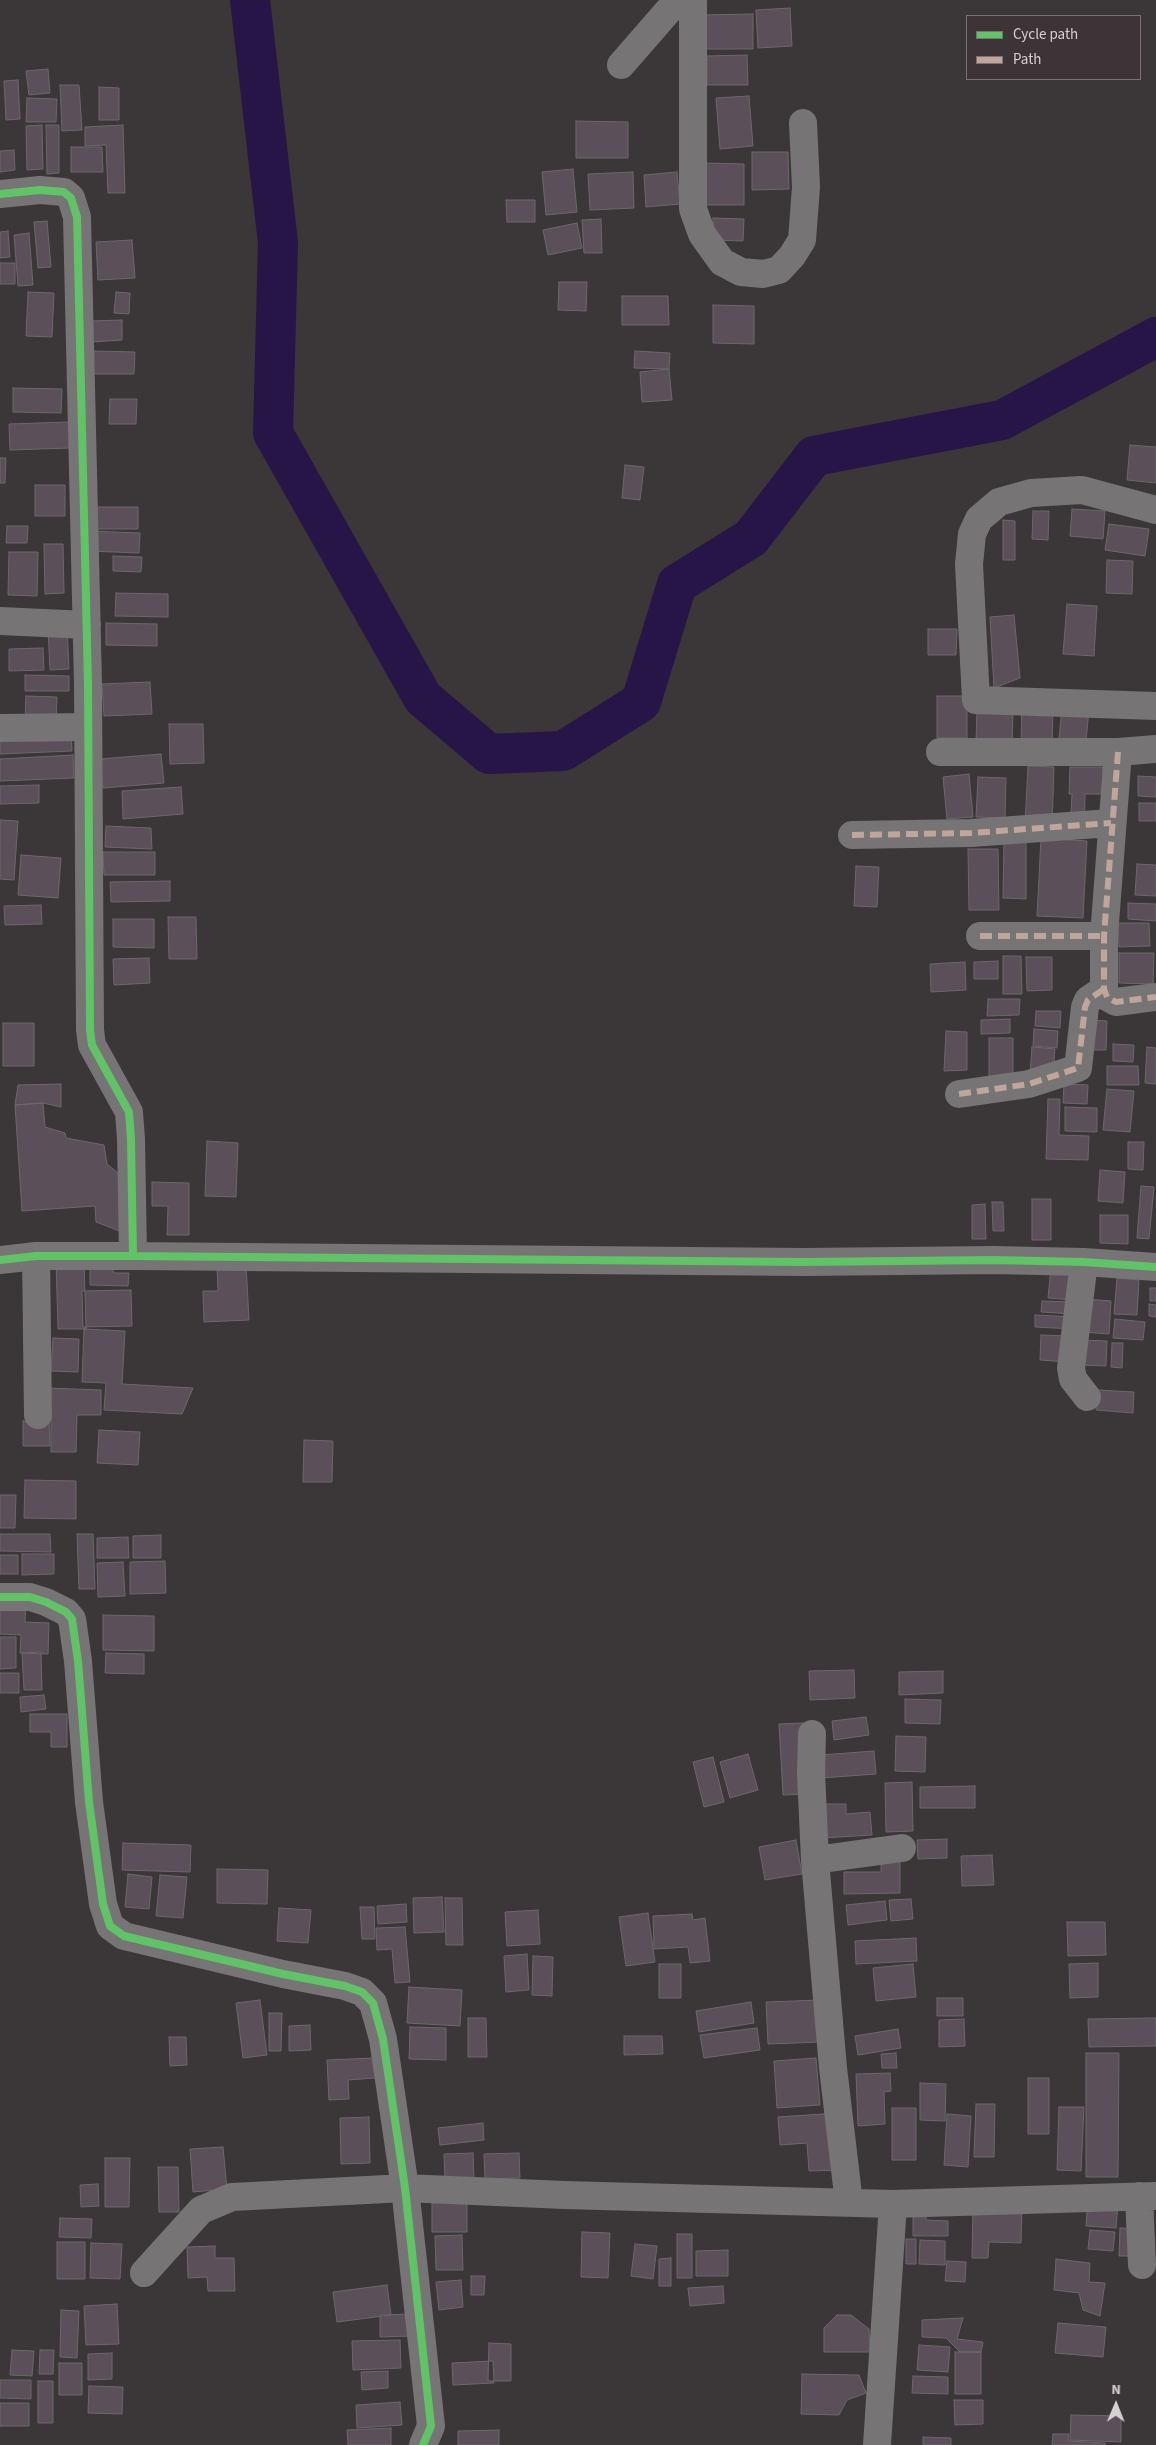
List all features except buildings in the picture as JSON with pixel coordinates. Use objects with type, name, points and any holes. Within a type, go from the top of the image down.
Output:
[{"type":"street","points":[[621,65],[651,29],[682,0]]},
{"type":"street","points":[[693,0],[693,208],[702,234],[722,262],[741,272],[763,274],[779,270],[792,256],[802,240],[806,187],[803,123]]},
{"type":"street","points":[[0,194],[40,190],[64,192],[71,198],[77,218],[87,625],[90,1030],[92,1045],[128,1112],[131,1139],[133,1256]]},
{"type":"street","points":[[940,752],[1118,752],[1155,748],[1156,707],[976,700],[969,564],[972,534],[979,519],[999,502],[1031,493],[1082,490],[1156,510]]},
{"type":"street","points":[[0,621],[87,625]]},
{"type":"street","points":[[0,728],[88,727]]},
{"type":"street","points":[[1118,752],[1111,822],[1104,936],[1104,989],[1107,997],[1116,1002],[1156,997]]},
{"type":"street","points":[[852,835],[971,833],[1111,822]]},
{"type":"street","points":[[980,936],[1104,936]]},
{"type":"street","points":[[959,1094],[1029,1084],[1078,1068],[1085,1007],[1088,1000],[1104,989]]},
{"type":"street","points":[[36,1256],[38,1415]]},
{"type":"street","points":[[0,1260],[36,1256],[803,1262],[994,1260],[1084,1262],[1156,1267]]},
{"type":"street","points":[[1084,1262],[1071,1368],[1073,1379],[1087,1397]]},
{"type":"street","points":[[0,1596],[30,1597],[46,1602],[66,1612],[72,1619],[78,1661],[89,1802],[103,1904],[110,1926],[124,1936],[283,1974],[345,1986],[362,1992],[373,2003],[383,2039],[405,2188],[431,2426],[423,2445]]},
{"type":"street","points":[[812,1734],[811,1773],[815,1860],[833,2068],[849,2203]]},
{"type":"street","points":[[815,1860],[902,1848]]},
{"type":"street","points":[[144,2273],[201,2210],[232,2197],[405,2188],[564,2195],[894,2204],[1148,2196],[1142,2265]]},
{"type":"street","points":[[877,2445],[894,2204]]},
{"type":"waterway","points":[[250,0],[278,243],[273,433],[423,698],[489,754],[563,751],[641,702],[677,584],[751,538],[814,456],[1002,420],[1156,337]]},
{"type":"marked path","points":[[1118,752],[1104,936],[1104,989],[1107,997],[1116,1002],[1156,997]]},
{"type":"marked path","points":[[852,835],[971,833],[1111,823]]},
{"type":"marked path","points":[[980,936],[1104,936]]},
{"type":"marked path","points":[[959,1094],[1029,1084],[1078,1068],[1085,1007],[1088,1000],[1104,989]]},
{"type":"cycle path","points":[[0,194],[40,190],[64,192],[71,198],[77,217],[88,684],[90,1030],[92,1045],[129,1112],[133,1256]]},
{"type":"cycle path","points":[[0,1260],[36,1256],[803,1262],[994,1260],[1084,1262],[1156,1267]]},
{"type":"cycle path","points":[[0,1597],[30,1597],[46,1602],[66,1612],[72,1619],[78,1661],[89,1802],[103,1904],[110,1926],[124,1936],[283,1974],[345,1986],[362,1992],[373,2003],[383,2039],[405,2188],[431,2426],[423,2445]]}]
